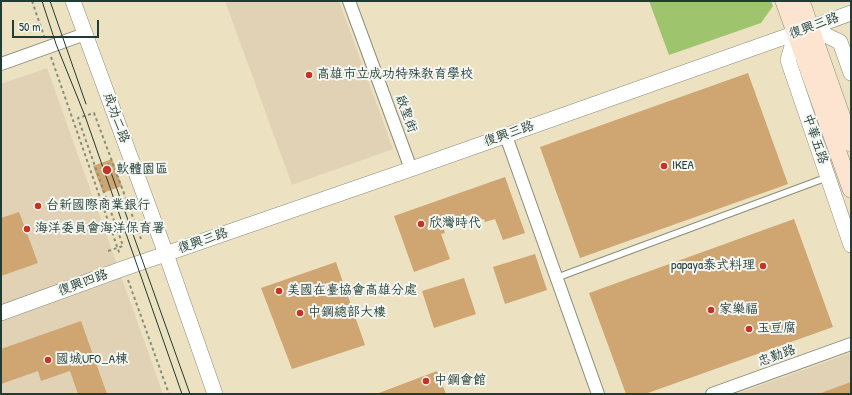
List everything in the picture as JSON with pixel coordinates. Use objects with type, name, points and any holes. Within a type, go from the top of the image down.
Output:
[{"type":"main road","name":"中華五路","points":[[784,1],[804,31],[851,143]]},
{"type":"main road","name":"中華五路","points":[[801,1],[804,31],[851,189]]},
{"type":"street","name":"成功二路","points":[[73,1],[166,254],[215,394]]},
{"type":"street","name":"啟聖街","points":[[349,1],[411,169]]},
{"type":"street","name":"復興三路","points":[[166,254],[506,136],[851,13]]},
{"type":"street","points":[[804,31],[840,42],[851,73]]},
{"type":"street","name":"中華五路","points":[[804,31],[788,60],[851,245]]},
{"type":"street","points":[[1,64],[86,34]]},
{"type":"street","points":[[506,136],[598,394]]},
{"type":"street","name":"復興四路","points":[[1,313],[166,254]]},
{"type":"street","name":"忠勤路","points":[[712,394],[851,344]]},
{"type":"lane","points":[[556,278],[828,177]]},
{"type":"path","points":[[32,1],[41,28]]},
{"type":"path","points":[[56,72],[117,248]]},
{"type":"path","points":[[108,251],[123,246],[78,118],[94,113],[141,239]]},
{"type":"path","points":[[117,230],[135,224]]},
{"type":"path","points":[[133,294],[169,394]]},
{"type":"shaded area","name":"高雄市立成功特殊教育學校","points":[[225,1],[339,1],[393,149],[292,185]]},
{"type":"shaded area","points":[[47,68],[163,394],[1,394],[1,84]]},
{"type":"shaded area","points":[[851,353],[851,394],[736,394]]},
{"type":"green space","points":[[649,1],[771,1],[773,6],[761,23],[669,55]]},
{"type":"building","name":"IKEA","points":[[748,73],[788,184],[580,258],[540,147]]},
{"type":"building","points":[[112,159],[122,186],[103,193],[93,166]]},
{"type":"building","name":"欣灣時代","points":[[505,177],[525,233],[503,240],[495,219],[485,222],[484,219],[473,223],[470,215],[442,225],[445,233],[441,234],[450,259],[414,272],[394,216]]},
{"type":"building","points":[[19,212],[38,263],[1,276],[1,218]]},
{"type":"building","name":"家樂福","points":[[794,219],[833,327],[645,394],[626,394],[589,293]]},
{"type":"building","name":"欣灣時代","points":[[535,254],[547,290],[505,304],[493,267]]},
{"type":"building","name":"中鋼總部大樓","points":[[336,262],[365,345],[292,369],[261,288]]},
{"type":"building","points":[[464,278],[476,314],[434,328],[422,291]]},
{"type":"building","name":"國城UFO_A棟","points":[[81,321],[107,394],[78,394],[70,371],[41,381],[38,371],[1,384],[1,349]]},
{"type":"building","name":"中鋼會館","points":[[437,371],[446,394],[379,394],[379,393]]},
{"type":"building","points":[[851,382],[851,394],[821,394],[821,393]]},
{"type":"tram line","points":[[42,1],[56,44],[85,116],[182,394]]},
{"type":"tram line","points":[[50,1],[86,104]]},
{"type":"tram line","points":[[108,164],[190,394]]},
{"type":"place","name":"高雄市立成功特殊教育學校","points":[[309,75]]},
{"type":"place","name":"IKEA","points":[[664,166]]},
{"type":"place","name":"軟體園區","points":[[107,170]]},
{"type":"place","name":"台新國際商業銀行","points":[[38,206]]},
{"type":"place","name":"欣灣時代","points":[[421,224]]},
{"type":"place","name":"海洋委員會海洋保育署","points":[[27,229]]},
{"type":"place","name":"papaya泰式料理","points":[[763,266]]},
{"type":"place","name":"美國在臺協會高雄分處","points":[[279,291]]},
{"type":"place","name":"家樂福","points":[[711,310]]},
{"type":"place","name":"中鋼總部大樓","points":[[300,313]]},
{"type":"place","name":"玉豆腐","points":[[749,329]]},
{"type":"place","name":"國城UFO_A棟","points":[[48,360]]},
{"type":"place","name":"中鋼會館","points":[[426,381]]}]
